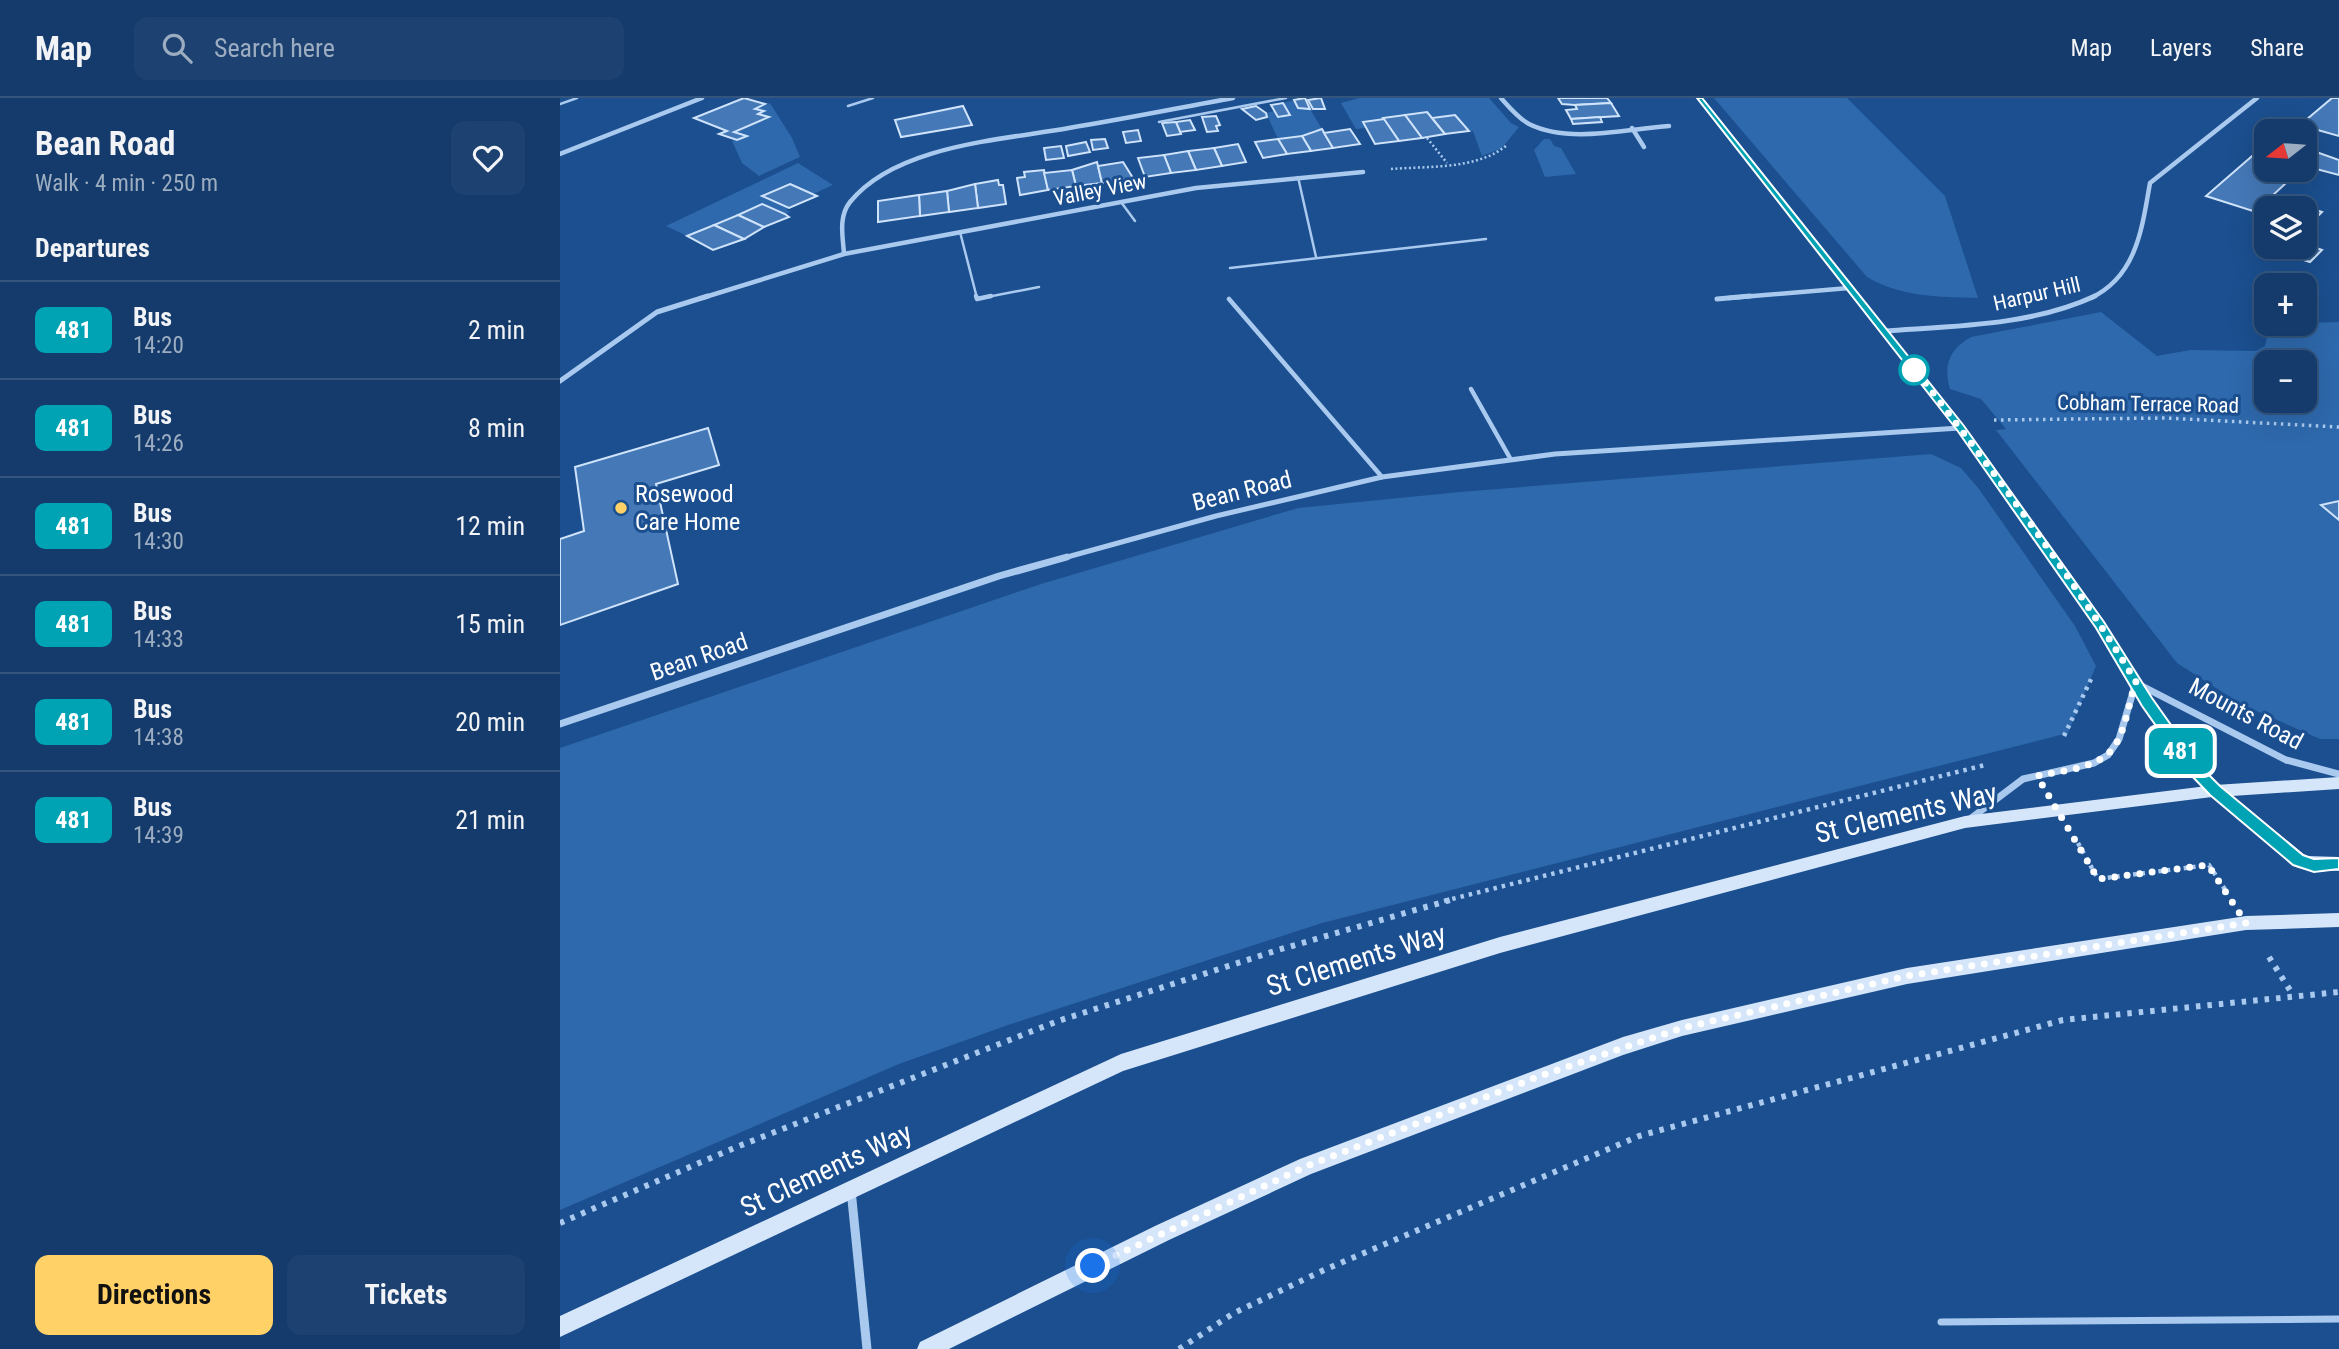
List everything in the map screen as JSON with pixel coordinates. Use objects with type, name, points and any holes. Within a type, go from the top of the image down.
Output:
[{"type":"main road","name":"St Clements Way","points":[[560,1327],[1121,1063],[1500,944],[1965,822],[2215,791],[2339,783]]},
{"type":"main road","points":[[2215,791],[2303,863],[2339,864]]},
{"type":"main road","points":[[926,1349],[1161,1233],[1307,1166],[1623,1046],[1682,1028],[1907,976],[2246,923],[2339,919]]},
{"type":"street","points":[[560,154],[702,98]]},
{"type":"street","points":[[844,254],[841,220],[846,207],[862,188],[899,168],[961,148],[1233,98]]},
{"type":"street","points":[[1501,98],[1531,125],[1565,132],[1669,126]]},
{"type":"street","name":"Mounts Road","points":[[1700,98],[1958,425],[2100,625],[2185,757],[2215,791]]},
{"type":"street","name":"Harpur Hill","points":[[1884,331],[2003,320],[2084,304],[2122,278],[2140,237],[2150,183],[2258,98]]},
{"type":"street","points":[[1632,128],[1644,147]]},
{"type":"street","name":"Valley View","points":[[560,381],[657,312],[844,254],[1217,185],[1363,172]]},
{"type":"street","points":[[1717,299],[1849,288]]},
{"type":"street","name":"Bean Road","points":[[560,724],[999,576],[1216,516],[1382,477],[1510,458],[1958,425]]},
{"type":"street","points":[[1965,822],[2023,779],[2094,763],[2108,755],[2119,739],[2136,682]]},
{"type":"street","name":"Mounts Road","points":[[2136,682],[2174,698],[2225,728],[2290,760],[2339,774]]},
{"type":"street","points":[[851,1189],[867,1349]]},
{"type":"lane","points":[[560,104],[577,98]]},
{"type":"lane","points":[[848,106],[873,98]]},
{"type":"lane","points":[[1159,122],[1286,98]]},
{"type":"lane","points":[[1185,107],[1191,115]]},
{"type":"lane","points":[[1298,177],[1316,257]]},
{"type":"lane","points":[[1121,202],[1135,221]]},
{"type":"lane","points":[[960,232],[977,299],[1039,287]]},
{"type":"lane","points":[[1230,268],[1486,239]]},
{"type":"lane","points":[[1229,299],[1382,477]]},
{"type":"lane","points":[[1471,389],[1510,458]]},
{"type":"lane","points":[[1941,1322],[2339,1319]]},
{"type":"path","points":[[1363,172],[1476,159],[1501,150],[1516,131],[1531,125]]},
{"type":"path","points":[[1427,138],[1447,163]]},
{"type":"path","name":"Cobham Terrace Road","points":[[1958,425],[2071,416],[2339,427]]},
{"type":"path","points":[[2059,740],[2068,733],[2096,666]]},
{"type":"path","points":[[560,1223],[734,1148],[1058,1021],[1278,950],[1496,886],[2024,756],[2037,776]]},
{"type":"path","points":[[2060,812],[2098,879],[2208,865],[2293,995]]},
{"type":"path","points":[[1179,1349],[1234,1313],[1324,1270],[1640,1136],[2063,1020],[2339,992]]},
{"type":"shaded area","points":[[1359,98],[1489,98],[1511,123],[1519,127],[1502,148],[1482,156],[1473,131],[1469,131],[1455,115],[1363,122],[1366,128],[1356,129],[1341,103]]},
{"type":"shaded area","points":[[1714,98],[1847,98],[1945,196],[1978,298],[1907,292],[1893,289],[1867,277]]},
{"type":"shaded area","points":[[1294,100],[1298,108],[1310,109],[1322,129],[1311,131],[1312,134],[1278,139],[1266,113],[1275,111],[1278,117],[1289,115],[1283,103]]},
{"type":"shaded area","points":[[770,103],[792,138],[800,157],[759,176],[742,163],[732,141],[746,136],[734,132],[768,118],[758,114],[763,111],[755,109]]},
{"type":"shaded area","points":[[1544,139],[1550,139],[1554,146],[1561,148],[1576,174],[1545,177],[1534,150]]},
{"type":"shaded area","points":[[798,163],[833,185],[813,194],[790,184],[762,195],[789,208],[786,210],[791,212],[785,214],[762,204],[687,236],[666,226]]},
{"type":"shaded area","points":[[2101,312],[2157,356],[2190,350],[2254,351],[2254,413],[2317,413],[2317,350],[2258,350],[2265,346],[2267,336],[2317,336],[2317,323],[2339,322],[2339,739],[2320,739],[2241,704],[2177,663],[1996,430],[2006,429],[1981,399],[1950,389],[1948,366],[1953,353],[1971,337]]},
{"type":"shaded area","points":[[1931,454],[1961,468],[1979,489],[2075,626],[2096,666],[2068,733],[1322,923],[1011,1024],[899,1064],[560,1210],[560,748],[1041,584],[1298,508],[1460,492]]},
{"type":"building","points":[[744,98],[765,104],[755,109],[764,111],[758,114],[769,117],[734,132],[747,136],[737,140],[719,134],[727,131],[694,118]]},
{"type":"building","points":[[1305,98],[1310,109],[1298,108],[1294,100]]},
{"type":"building","points":[[1321,98],[1325,109],[1313,109],[1308,100]]},
{"type":"building","points":[[1558,98],[1607,98],[1611,103],[1562,104]]},
{"type":"building","points":[[2332,98],[2339,98],[2339,136],[2317,130],[2317,119],[2307,119]]},
{"type":"building","points":[[1283,103],[1290,115],[1278,117],[1271,105]]},
{"type":"building","points":[[1611,103],[1619,116],[1571,119],[1566,110],[1577,109],[1575,105]]},
{"type":"building","points":[[963,106],[972,125],[901,137],[895,120]]},
{"type":"building","points":[[1256,106],[1266,113],[1267,117],[1256,120],[1242,109]]},
{"type":"building","points":[[1427,112],[1445,134],[1422,138],[1405,115]]},
{"type":"building","points":[[1405,115],[1422,138],[1399,141],[1383,118]]},
{"type":"building","points":[[1455,115],[1469,131],[1445,134],[1432,118]]},
{"type":"building","points":[[1216,116],[1220,125],[1216,126],[1218,131],[1207,132],[1202,117]]},
{"type":"building","points":[[1600,117],[1602,122],[1573,124],[1571,119]]},
{"type":"building","points":[[1384,119],[1399,141],[1375,144],[1363,122]]},
{"type":"building","points":[[1190,120],[1195,130],[1180,132],[1176,122]]},
{"type":"building","points":[[1176,122],[1181,134],[1167,136],[1162,123]]},
{"type":"building","points":[[1322,129],[1333,148],[1311,151],[1302,136]]},
{"type":"building","points":[[1350,129],[1360,144],[1333,148],[1324,133]]},
{"type":"building","points":[[1138,130],[1141,141],[1126,143],[1123,132]]},
{"type":"building","points":[[1302,136],[1311,151],[1287,154],[1278,139]]},
{"type":"building","points":[[1105,139],[1108,148],[1093,150],[1091,140]]},
{"type":"building","points":[[1278,139],[1287,154],[1263,158],[1255,142]]},
{"type":"building","points":[[1086,142],[1090,152],[1068,156],[1066,146]]},
{"type":"building","points":[[1238,144],[1246,162],[1222,166],[1214,148]]},
{"type":"building","points":[[1061,146],[1064,158],[1046,160],[1044,148]]},
{"type":"building","points":[[1214,148],[1222,166],[1196,170],[1188,151]]},
{"type":"building","points":[[1188,151],[1196,170],[1171,173],[1164,155]]},
{"type":"building","points":[[2317,152],[2339,160],[2339,175],[2317,169]]},
{"type":"building","points":[[2254,154],[2254,182],[2287,182],[2272,196],[2254,196],[2254,211],[2206,196]]},
{"type":"building","points":[[1164,155],[1171,173],[1145,177],[1138,158]]},
{"type":"building","points":[[1097,162],[1102,183],[1076,186],[1072,170]]},
{"type":"building","points":[[1123,162],[1133,178],[1102,183],[1098,166]]},
{"type":"building","points":[[1044,170],[1048,190],[1020,195],[1017,178],[1025,177],[1024,172]]},
{"type":"building","points":[[1072,170],[1076,186],[1048,190],[1044,173]]},
{"type":"building","points":[[998,180],[999,185],[1003,185],[1006,204],[978,208],[975,184]]},
{"type":"building","points":[[790,184],[817,196],[789,208],[762,196]]},
{"type":"building","points":[[975,184],[978,208],[949,212],[947,191]]},
{"type":"building","points":[[947,191],[949,212],[920,216],[919,195]]},
{"type":"building","points":[[919,195],[920,216],[878,222],[878,201]]},
{"type":"building","points":[[762,204],[789,217],[764,227],[738,215]]},
{"type":"building","points":[[738,215],[764,227],[744,239],[714,225]]},
{"type":"building","points":[[714,225],[744,239],[713,250],[687,236]]},
{"type":"building","name":"Rosewood Care Home","points":[[708,428],[719,465],[656,484],[678,584],[560,625],[560,539],[584,531],[575,467]]},
{"type":"building","points":[[2339,501],[2339,520],[2321,505]]},
{"type":"bus line","name":"481","points":[[1700,98],[1961,428],[2100,625],[2147,702],[2195,770],[2215,791],[2298,860],[2314,866],[2339,864]]},
{"type":"place","name":"Rosewood Care Home","points":[[621,508]]},
{"type":"route","points":[[1093,1266],[1307,1166],[1540,1076],[1682,1028],[1907,976],[2246,923],[2208,865],[2098,879],[2037,776],[2094,763],[2108,755],[2119,739],[2136,682],[2108,637],[1961,428],[1913,367],[1914,370]]}]
